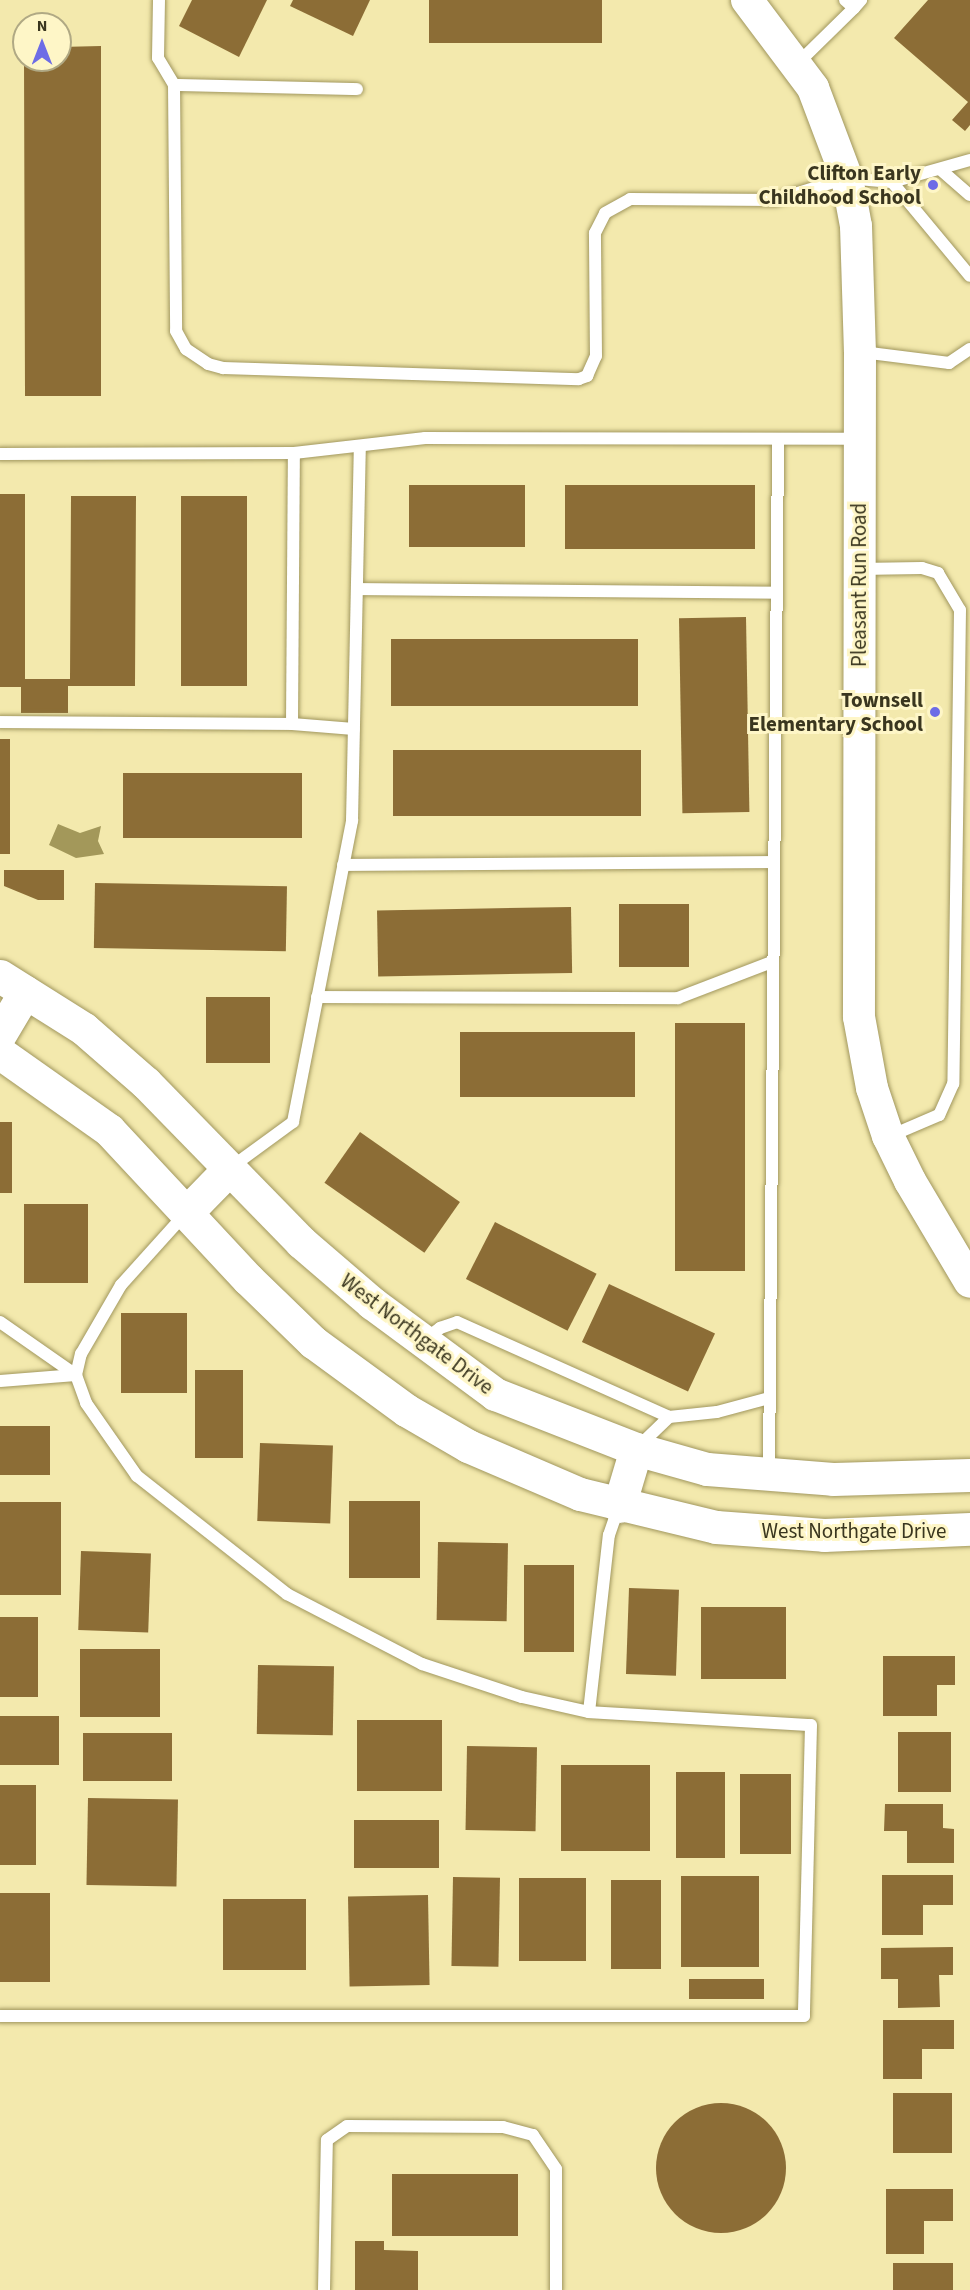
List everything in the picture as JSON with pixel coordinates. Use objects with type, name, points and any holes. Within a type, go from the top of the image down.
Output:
[{"type":"main road","points":[[0,1034],[13,984]]},
{"type":"main road","name":"West Northgate Drive","points":[[13,984],[84,1029],[146,1083],[301,1242],[422,1341],[495,1395],[636,1449],[707,1469],[769,1477],[883,1480],[970,1475]]},
{"type":"main road","name":"West Northgate Drive","points":[[0,1053],[110,1130],[186,1213],[313,1342],[405,1410],[479,1451],[619,1506],[679,1521],[766,1533],[870,1535],[970,1529]]},
{"type":"main road","points":[[186,1213],[229,1169]]},
{"type":"main road","points":[[619,1506],[636,1449]]},
{"type":"street","name":"Pleasant Run Road","points":[[747,0],[813,88],[847,178],[856,226],[860,352],[858,1007],[865,1062],[888,1136],[910,1181],[970,1282]]},
{"type":"lane","points":[[159,0],[159,58],[174,85],[176,331],[186,349],[208,364],[223,368],[579,379],[587,376],[596,356],[595,233],[605,213],[615,204],[630,199],[775,200],[847,178],[892,182],[970,160]]},
{"type":"lane","points":[[796,64],[853,3]]},
{"type":"lane","points":[[174,85],[357,89]]},
{"type":"lane","points":[[941,170],[970,195]]},
{"type":"lane","points":[[892,182],[970,276]]},
{"type":"lane","points":[[860,352],[949,363],[970,349]]},
{"type":"lane","points":[[0,453],[294,453],[425,438],[860,439]]},
{"type":"lane","points":[[769,1477],[778,439]]},
{"type":"lane","points":[[229,1169],[293,1122],[352,821],[360,446]]},
{"type":"lane","points":[[292,724],[294,453]]},
{"type":"lane","points":[[859,569],[922,568],[938,573],[965,609],[953,1084],[939,1115],[888,1136]]},
{"type":"lane","points":[[357,589],[776,593]]},
{"type":"lane","points":[[0,722],[292,724],[354,729]]},
{"type":"lane","points":[[343,865],[773,862]]},
{"type":"lane","points":[[317,998],[678,998],[772,962]]},
{"type":"lane","points":[[0,2016],[804,2016],[812,1725],[590,1713],[522,1697],[422,1664],[287,1594],[137,1476],[86,1403],[76,1375],[81,1354],[120,1285],[186,1213]]},
{"type":"lane","points":[[0,1322],[76,1375]]},
{"type":"lane","points":[[422,1341],[440,1328],[457,1322],[669,1417],[717,1412],[769,1398]]},
{"type":"lane","points":[[0,1381],[76,1375]]},
{"type":"lane","points":[[636,1449],[669,1417]]},
{"type":"lane","points":[[590,1713],[609,1535],[619,1506]]},
{"type":"lane","points":[[324,2290],[327,2140],[347,2126],[503,2127],[533,2135],[556,2169],[556,2290]]},
{"type":"shaded area","points":[[58,824],[80,833],[101,826],[98,841],[104,854],[76,858],[49,845]]},
{"type":"building","points":[[192,0],[267,0],[239,57],[179,26]]},
{"type":"building","points":[[293,0],[370,0],[353,36],[290,6]]},
{"type":"building","points":[[429,0],[602,0],[602,43],[429,43]]},
{"type":"building","points":[[928,0],[970,0],[970,125],[965,131],[952,120],[968,102],[894,38]]},
{"type":"building","points":[[101,46],[101,396],[25,396],[24,72],[72,72],[72,47]]},
{"type":"building","points":[[409,485],[525,485],[525,547],[409,547]]},
{"type":"building","points":[[565,485],[755,485],[755,549],[565,549]]},
{"type":"building","points":[[0,494],[25,494],[25,679],[70,679],[71,496],[136,496],[135,686],[68,686],[68,713],[21,713],[21,687],[0,687]]},
{"type":"building","points":[[181,496],[247,496],[247,686],[181,686]]},
{"type":"building","points":[[746,617],[749,812],[682,813],[679,618]]},
{"type":"building","points":[[391,639],[638,639],[638,706],[391,706]]},
{"type":"building","points":[[0,739],[10,739],[10,854],[0,854]]},
{"type":"building","points":[[393,750],[641,750],[641,816],[393,816]]},
{"type":"building","points":[[123,773],[302,773],[302,838],[123,838]]},
{"type":"building","points":[[4,870],[64,870],[64,900],[38,900],[4,886]]},
{"type":"building","points":[[95,883],[287,886],[286,951],[94,948]]},
{"type":"building","points":[[619,904],[689,904],[689,967],[619,967]]},
{"type":"building","points":[[571,907],[572,973],[378,976],[377,910]]},
{"type":"building","points":[[206,997],[270,997],[270,1063],[206,1063]]},
{"type":"building","points":[[675,1023],[745,1023],[745,1271],[675,1271]]},
{"type":"building","points":[[460,1032],[635,1032],[635,1097],[460,1097]]},
{"type":"building","points":[[0,1122],[12,1122],[12,1193],[0,1193]]},
{"type":"building","points":[[360,1132],[460,1202],[424,1253],[324,1183]]},
{"type":"building","points":[[24,1204],[88,1204],[88,1283],[24,1283]]},
{"type":"building","points":[[495,1222],[597,1274],[568,1331],[466,1279]]},
{"type":"building","points":[[609,1284],[715,1333],[688,1391],[582,1342]]},
{"type":"building","points":[[121,1313],[187,1313],[187,1393],[121,1393]]},
{"type":"building","points":[[195,1370],[243,1370],[243,1458],[195,1458]]},
{"type":"building","points":[[0,1426],[50,1426],[50,1475],[0,1475]]},
{"type":"building","points":[[260,1443],[333,1446],[330,1524],[257,1521]]},
{"type":"building","points":[[349,1501],[420,1501],[420,1578],[349,1578]]},
{"type":"building","points":[[0,1502],[61,1502],[61,1595],[0,1595]]},
{"type":"building","points":[[438,1542],[508,1543],[507,1621],[437,1620]]},
{"type":"building","points":[[81,1551],[151,1553],[148,1632],[78,1630]]},
{"type":"building","points":[[524,1565],[574,1565],[574,1652],[524,1652]]},
{"type":"building","points":[[629,1588],[679,1590],[676,1676],[626,1674]]},
{"type":"building","points":[[701,1607],[786,1607],[786,1679],[701,1679]]},
{"type":"building","points":[[0,1617],[38,1617],[38,1697],[0,1697]]},
{"type":"building","points":[[80,1649],[160,1649],[160,1717],[80,1717]]},
{"type":"building","points":[[883,1656],[955,1656],[955,1685],[937,1685],[937,1716],[883,1716]]},
{"type":"building","points":[[258,1665],[334,1666],[333,1735],[257,1734]]},
{"type":"building","points":[[0,1716],[59,1716],[59,1765],[0,1765]]},
{"type":"building","points":[[357,1720],[442,1720],[442,1791],[357,1791]]},
{"type":"building","points":[[898,1732],[951,1732],[951,1792],[898,1792]]},
{"type":"building","points":[[83,1733],[172,1733],[172,1781],[83,1781]]},
{"type":"building","points":[[467,1746],[537,1747],[536,1831],[466,1830]]},
{"type":"building","points":[[561,1765],[650,1765],[650,1851],[561,1851]]},
{"type":"building","points":[[676,1772],[725,1772],[725,1858],[676,1858]]},
{"type":"building","points":[[740,1774],[791,1774],[791,1854],[740,1854]]},
{"type":"building","points":[[0,1785],[36,1785],[36,1865],[0,1865]]},
{"type":"building","points":[[88,1798],[178,1800],[176,1887],[86,1885]]},
{"type":"building","points":[[885,1804],[943,1804],[943,1828],[954,1829],[954,1863],[907,1863],[907,1831],[884,1831]]},
{"type":"building","points":[[354,1820],[439,1820],[439,1868],[354,1868]]},
{"type":"building","points":[[882,1875],[953,1875],[953,1905],[923,1905],[923,1935],[882,1935]]},
{"type":"building","points":[[681,1876],[759,1876],[759,1967],[681,1967]]},
{"type":"building","points":[[453,1877],[500,1878],[498,1967],[451,1966]]},
{"type":"building","points":[[519,1878],[586,1878],[586,1961],[519,1961]]},
{"type":"building","points":[[611,1880],[661,1880],[661,1969],[611,1969]]},
{"type":"building","points":[[0,1893],[50,1893],[50,1982],[0,1982]]},
{"type":"building","points":[[428,1895],[430,1985],[350,1986],[348,1896]]},
{"type":"building","points":[[223,1899],[306,1899],[306,1970],[223,1970]]},
{"type":"building","points":[[953,1947],[953,1975],[939,1975],[940,2007],[898,2008],[898,1979],[881,1979],[881,1948]]},
{"type":"building","points":[[689,1979],[764,1979],[764,1999],[689,1999]]},
{"type":"building","points":[[883,2020],[954,2020],[954,2049],[922,2049],[922,2079],[883,2079]]},
{"type":"building","points":[[893,2093],[952,2093],[952,2153],[893,2153]]},
{"type":"building","points":[[721,2103],[746,2108],[767,2122],[781,2143],[786,2168],[781,2193],[767,2214],[746,2228],[721,2233],[696,2228],[675,2214],[661,2193],[656,2168],[661,2143],[675,2122],[696,2108]]},
{"type":"building","points":[[392,2174],[518,2174],[518,2236],[392,2236]]},
{"type":"building","points":[[886,2189],[953,2189],[953,2221],[924,2221],[924,2254],[886,2254]]},
{"type":"building","points":[[355,2241],[384,2241],[384,2250],[418,2251],[418,2290],[355,2290]]},
{"type":"building","points":[[893,2263],[953,2263],[953,2290],[893,2290]]},
{"type":"place","name":"Clifton Early Childhood School","points":[[933,185]]},
{"type":"place","name":"Townsell Elementary School","points":[[935,712]]}]
